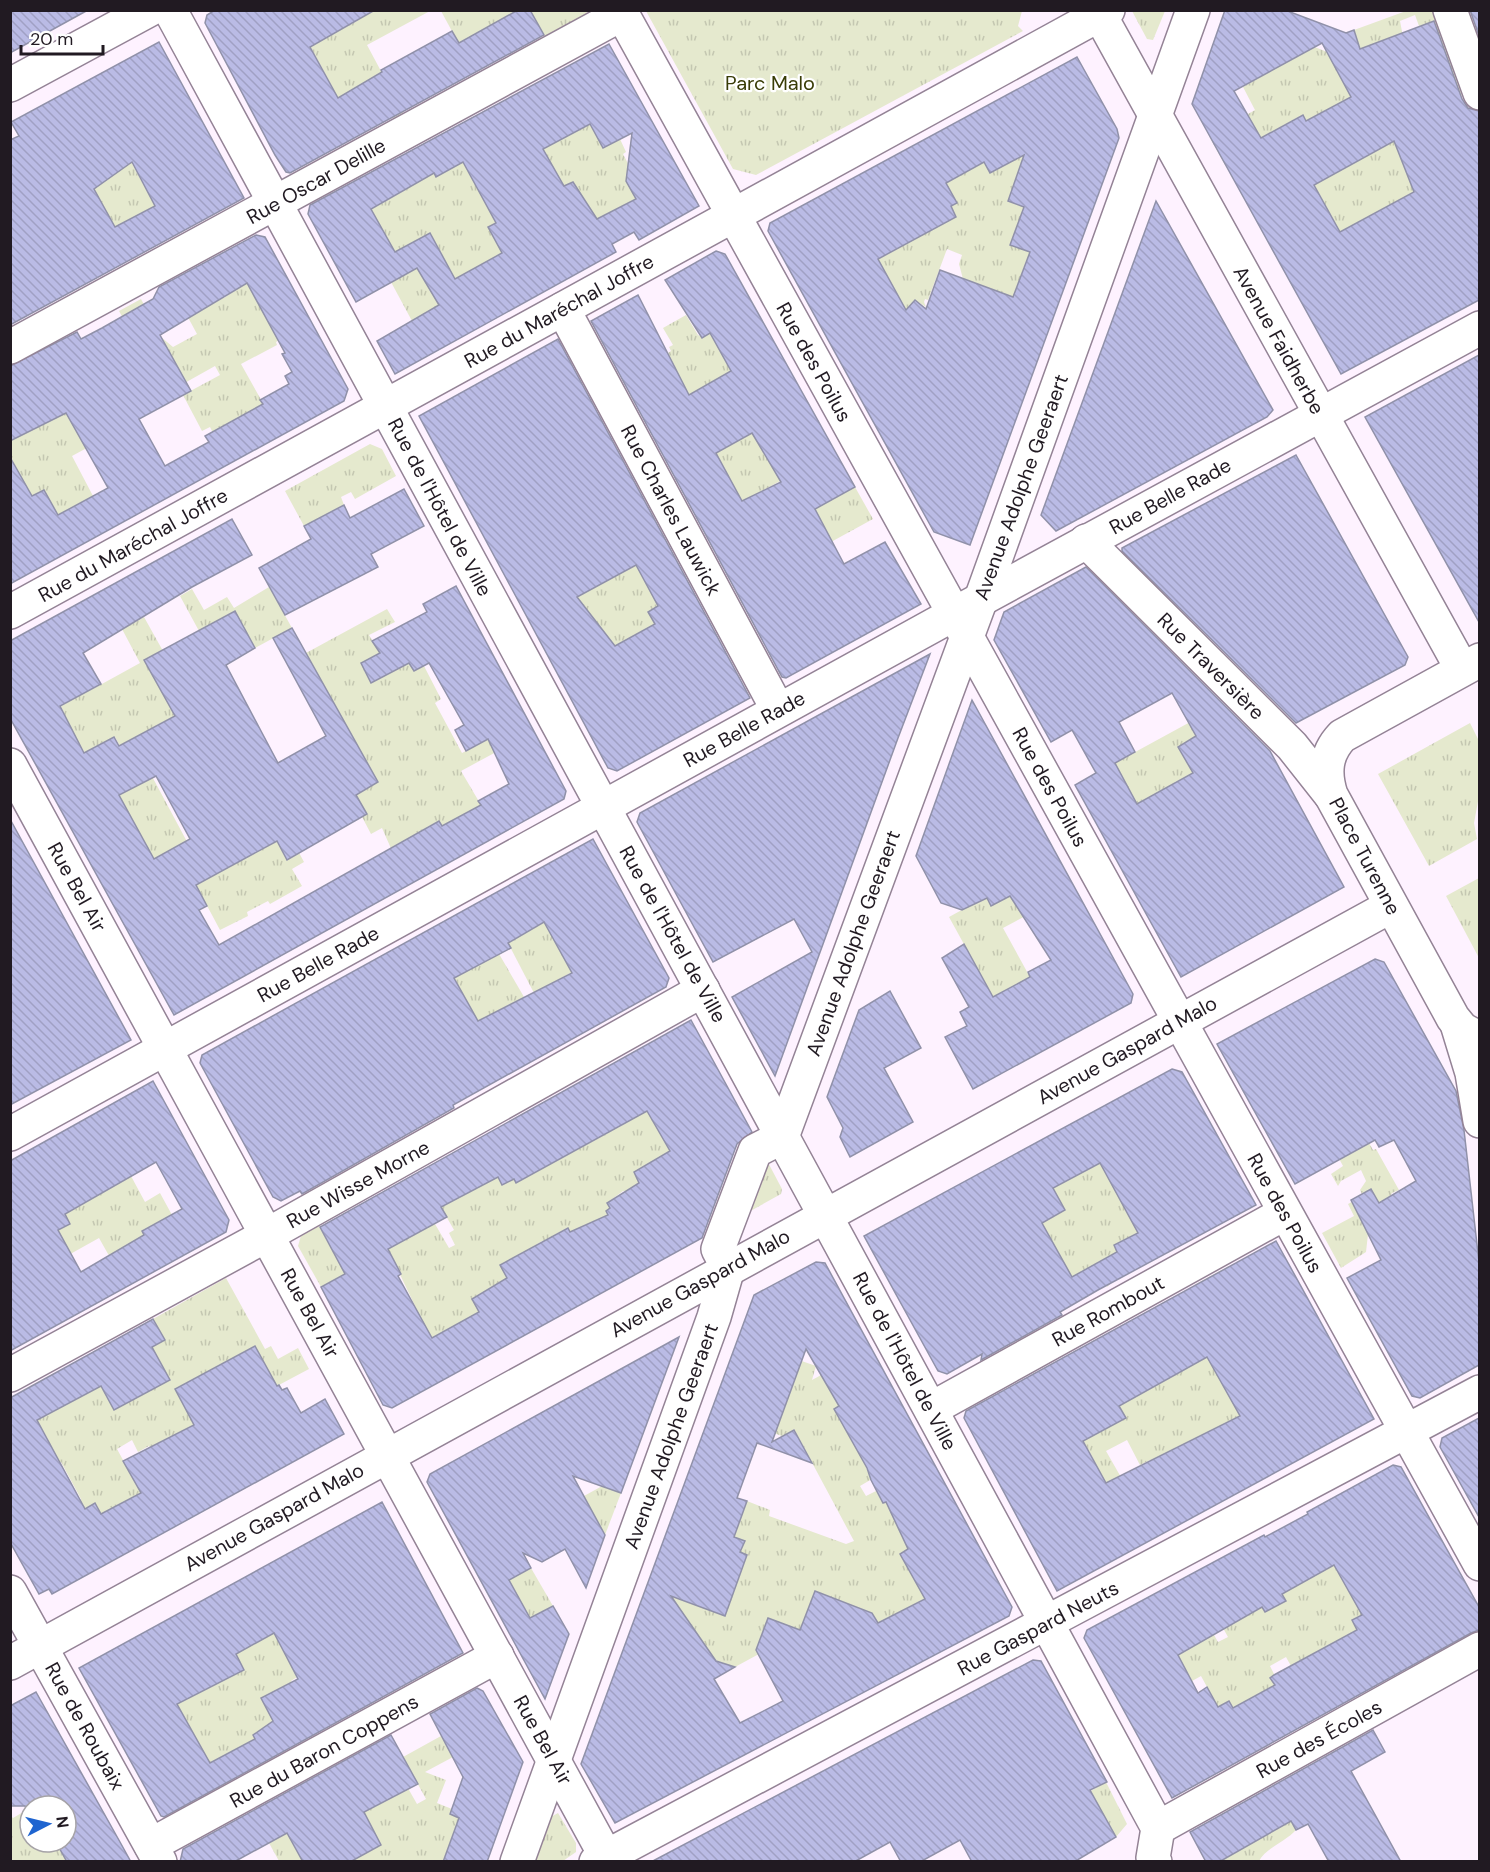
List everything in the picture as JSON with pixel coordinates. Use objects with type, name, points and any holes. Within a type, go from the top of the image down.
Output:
[{"type":"street","points":[[10,85],[148,10]]},
{"type":"street","name":"Rue de l'Hôtel de Ville","points":[[170,10],[1047,1624],[1153,1852]]},
{"type":"street","name":"Avenue Adolphe Geeraert","points":[[782,1137],[967,617],[1008,522],[1193,10]]},
{"type":"street","points":[[1450,10],[1479,93]]},
{"type":"street","name":"Rue Oscar Delille","points":[[10,347],[621,12]]},
{"type":"street","name":"Rue des Poilus","points":[[621,12],[733,216],[967,617],[1179,1022],[1479,1564]]},
{"type":"street","name":"Avenue Faidherbe","points":[[1102,12],[1155,116],[1320,414],[1470,664]]},
{"type":"street","name":"Rue du Maréchal Joffre","points":[[10,612],[1102,12]]},
{"type":"street","name":"Rue Charles Lauwick","points":[[563,309],[778,710]]},
{"type":"street","name":"Rue Belle Rade","points":[[10,1134],[778,710],[967,617],[1050,561],[1479,328]]},
{"type":"street","points":[[1008,522],[1022,551],[1033,558],[1050,561]]},
{"type":"street","name":"Rue Traversière","points":[[1086,541],[1292,746],[1331,795]]},
{"type":"street","name":"Place Turenne","points":[[1470,664],[1342,736],[1327,762],[1327,782],[1331,795],[1391,906],[1468,1031],[1479,1121]]},
{"type":"street","name":"Rue Bel Air","points":[[10,765],[554,1759],[603,1860]]},
{"type":"street","name":"Avenue Gaspard Malo","points":[[10,1663],[1391,906]]},
{"type":"street","name":"Rue Wisse Morne","points":[[10,1374],[267,1235],[703,990]]},
{"type":"street","points":[[728,1268],[718,1249],[755,1151],[782,1137]]},
{"type":"street","name":"Rue Rombout","points":[[931,1409],[1285,1213]]},
{"type":"street","name":"Avenue Adolphe Geeraert","points":[[517,1862],[714,1317],[728,1268]]},
{"type":"street","name":"Rue Gaspard Neuts","points":[[603,1860],[1479,1392]]},
{"type":"street","name":"Rue de Roubaix","points":[[10,1592],[155,1853]]},
{"type":"street","name":"Rue des Écoles","points":[[1153,1852],[1479,1649]]},
{"type":"street","name":"Rue du Baron Coppens","points":[[155,1853],[497,1656]]},
{"type":"green space","points":[[352,11],[430,11],[367,45],[404,114],[394,120],[380,94],[348,92],[338,98],[348,116],[311,101],[333,88],[310,46],[357,21]]},
{"type":"green space","points":[[441,11],[518,11],[460,46]]},
{"type":"green space","points":[[530,11],[588,11],[545,37]]},
{"type":"green space","name":"Parc Malo","points":[[646,11],[1022,11],[1018,26],[1023,31],[756,175],[733,169]]},
{"type":"green space","points":[[1132,11],[1165,11],[1153,40],[1147,39]]},
{"type":"green space","points":[[1406,11],[1435,11],[1466,94],[1456,97],[1429,23],[1419,26],[1415,15],[1400,21],[1410,73],[1306,121],[1302,115],[1261,138],[1254,127],[1234,161],[1225,165],[1209,136],[1255,110],[1243,87],[1312,46],[1335,55],[1361,51],[1354,30]]},
{"type":"green space","points":[[602,117],[597,137],[603,148],[620,139],[626,152],[623,154],[633,173],[626,177],[637,201],[597,219],[573,182],[553,192],[552,165],[530,126]]},
{"type":"green space","points":[[1016,137],[1035,173],[1008,201],[1044,215],[1033,264],[1026,261],[1013,297],[963,279],[959,264],[962,255],[947,249],[928,300],[925,299],[926,307],[915,300],[906,310],[878,259],[955,217],[951,206],[957,203],[946,183]]},
{"type":"green space","points":[[1394,141],[1414,192],[1340,232],[1314,184]]},
{"type":"green space","points":[[128,156],[155,206],[115,228],[94,189]]},
{"type":"green space","points":[[463,162],[496,223],[489,227],[506,259],[461,299],[436,258],[442,254],[430,233],[375,263],[368,211],[407,189],[405,185],[432,169],[436,177]]},
{"type":"green space","points":[[427,262],[446,307],[412,321],[391,282]]},
{"type":"green space","points":[[251,273],[281,339],[276,342],[277,345],[241,364],[264,405],[213,433],[210,427],[202,431],[183,395],[220,375],[215,366],[165,394],[175,362],[166,347],[145,358],[119,311],[141,299],[161,337],[173,347],[197,334],[184,310],[221,292],[224,298],[231,293],[227,286]]},
{"type":"green space","points":[[686,315],[698,335],[702,337],[710,333],[732,372],[776,432],[758,442],[764,453],[802,469],[726,511],[729,477],[726,473],[722,475],[689,395],[665,355],[671,351],[669,347],[673,345],[663,328]]},
{"type":"green space","points":[[53,390],[72,423],[82,418],[96,443],[72,456],[93,496],[58,516],[32,496],[11,457],[10,429],[20,424],[26,433],[36,428]]},
{"type":"green space","points":[[370,444],[382,449],[396,476],[355,499],[351,492],[341,497],[344,505],[304,526],[285,491]]},
{"type":"green space","points":[[855,487],[873,519],[831,542],[807,499],[828,502]]},
{"type":"green space","points":[[636,565],[648,587],[673,598],[648,612],[655,624],[631,637],[634,643],[598,671],[582,606],[565,575]]},
{"type":"green space","points":[[269,587],[292,628],[255,648],[235,612],[199,631],[180,596],[192,589],[204,610],[227,597],[234,608]]},
{"type":"green space","points":[[387,609],[395,622],[369,635],[380,653],[361,664],[371,683],[409,661],[414,671],[424,666],[441,699],[435,703],[462,753],[494,736],[498,751],[461,771],[481,805],[442,826],[439,821],[427,827],[430,832],[393,853],[382,828],[371,834],[360,813],[356,795],[378,782],[306,653]]},
{"type":"green space","points":[[144,617],[163,651],[176,715],[132,739],[207,879],[289,834],[304,862],[292,869],[302,886],[270,904],[268,901],[247,912],[248,916],[220,930],[196,885],[162,865],[158,857],[136,869],[147,847],[134,823],[103,810],[123,765],[135,787],[140,784],[115,737],[85,753],[73,733],[50,721],[64,713],[61,706],[70,701],[68,698],[91,690],[140,663],[122,629]]},
{"type":"green space","points":[[1192,721],[1203,742],[1193,738],[1178,747],[1231,758],[1175,782],[1182,796],[1133,806],[1115,763]]},
{"type":"green space","points":[[1470,723],[1479,741],[1479,796],[1474,823],[1477,839],[1429,866],[1378,774]]},
{"type":"green space","points":[[1479,878],[1479,958],[1446,896]]},
{"type":"green space","points":[[958,887],[1010,896],[1016,906],[1028,899],[1035,911],[1003,928],[1036,988],[993,997],[949,917],[969,906]]},
{"type":"green space","points":[[545,922],[572,972],[534,993],[508,943]]},
{"type":"green space","points":[[495,947],[531,1009],[518,1019],[510,1004],[499,1010],[470,1035],[467,1002],[452,973]]},
{"type":"green space","points":[[619,1060],[650,1116],[677,1153],[634,1172],[659,1219],[628,1192],[623,1191],[607,1203],[610,1208],[606,1211],[613,1224],[570,1232],[567,1228],[556,1234],[570,1261],[560,1273],[542,1241],[536,1245],[538,1251],[512,1258],[500,1265],[507,1278],[472,1299],[479,1312],[432,1338],[429,1332],[363,1365],[346,1335],[406,1302],[416,1308],[384,1241],[435,1224],[449,1248],[455,1245],[449,1233],[454,1230],[438,1202],[495,1171],[502,1185],[514,1179],[517,1183],[527,1177],[517,1159],[528,1152],[538,1171],[606,1134],[604,1130],[615,1123],[618,1128],[627,1122],[617,1103],[628,1096],[611,1065]]},
{"type":"green space","points":[[1362,1130],[1373,1150],[1376,1149],[1399,1190],[1392,1193],[1368,1234],[1366,1252],[1341,1268],[1322,1233],[1354,1216],[1348,1204],[1363,1196],[1360,1190],[1366,1181],[1361,1170],[1341,1181],[1338,1186],[1331,1174],[1343,1166],[1336,1153]]},
{"type":"green space","points":[[763,1153],[782,1189],[781,1194],[738,1218]]},
{"type":"green space","points":[[1100,1163],[1138,1233],[1114,1245],[1117,1252],[1098,1262],[1110,1284],[1107,1287],[1095,1266],[1072,1278],[1042,1223],[1065,1210],[1052,1187]]},
{"type":"green space","points":[[131,1176],[145,1202],[160,1193],[172,1215],[148,1243],[112,1261],[99,1238],[56,1262],[51,1234],[70,1224],[60,1207],[75,1209]]},
{"type":"green space","points":[[319,1226],[345,1274],[321,1287],[298,1246],[301,1236]]},
{"type":"green space","points":[[1229,1266],[1262,1328],[1280,1377],[1197,1471],[1182,1445],[1176,1447],[1162,1481],[1150,1460],[1140,1465],[1127,1440],[1106,1451],[1122,1479],[1112,1518],[1093,1458],[1062,1402],[1117,1423],[1126,1418],[1112,1392],[1152,1388],[1179,1373],[1172,1359],[1209,1314],[1194,1285]]},
{"type":"green space","points":[[226,1278],[265,1349],[271,1346],[278,1359],[298,1348],[309,1369],[277,1386],[255,1346],[176,1389],[194,1425],[173,1488],[149,1446],[138,1452],[132,1440],[117,1449],[141,1493],[124,1502],[128,1508],[104,1520],[95,1503],[81,1511],[76,1502],[81,1499],[61,1462],[36,1475],[45,1444],[49,1441],[21,1391],[52,1374],[68,1403],[101,1386],[112,1405],[170,1380],[152,1347],[165,1340],[153,1319]]},
{"type":"green space","points":[[793,1358],[816,1366],[812,1380],[834,1368],[855,1397],[834,1409],[841,1421],[880,1461],[866,1468],[872,1479],[860,1486],[866,1496],[876,1491],[883,1503],[907,1490],[909,1549],[900,1554],[938,1592],[878,1623],[814,1624],[735,1667],[708,1658],[710,1652],[708,1650],[682,1633],[687,1619],[641,1602],[740,1552],[744,1541],[734,1537],[747,1501],[770,1510],[769,1516],[846,1544],[854,1541],[794,1429],[790,1439],[771,1432]]},
{"type":"green space","points":[[604,1485],[621,1493],[605,1535],[584,1496]]},
{"type":"green space","points":[[1325,1546],[1363,1614],[1352,1620],[1370,1652],[1296,1675],[1286,1657],[1270,1666],[1275,1676],[1271,1678],[1283,1701],[1265,1691],[1244,1702],[1236,1715],[1229,1701],[1218,1707],[1201,1676],[1192,1681],[1177,1655],[1200,1610],[1218,1642],[1228,1637],[1223,1628],[1262,1607],[1265,1612],[1286,1601],[1281,1592]]},
{"type":"green space","points":[[531,1568],[553,1606],[529,1619],[509,1580]]},
{"type":"green space","points":[[271,1628],[297,1677],[291,1681],[308,1713],[261,1698],[273,1721],[253,1735],[255,1739],[181,1781],[192,1731],[182,1713],[147,1673],[208,1689],[215,1685],[210,1675],[225,1634]]},
{"type":"green space","points":[[441,1736],[453,1757],[425,1772],[446,1780],[437,1803],[452,1809],[450,1814],[459,1818],[443,1862],[351,1861],[368,1820],[360,1805],[376,1806],[397,1795],[401,1776],[417,1804],[426,1799],[403,1757]]},
{"type":"green space","points":[[1106,1782],[1127,1824],[1116,1837],[1095,1800],[1084,1795]]},
{"type":"green space","points":[[558,1813],[576,1843],[576,1852],[563,1861],[533,1862],[549,1818]]},
{"type":"green space","points":[[10,1815],[13,1818],[18,1815],[18,1854],[77,1854],[66,1861],[11,1861]]},
{"type":"green space","points":[[1291,1821],[1296,1830],[1266,1852],[1259,1861],[1219,1862]]},
{"type":"green space","points":[[287,1833],[303,1861],[279,1861],[269,1843]]},
{"type":"building","points":[[10,10],[88,10],[10,53]]},
{"type":"building","points":[[215,10],[375,10],[310,47],[338,98],[382,72],[381,70],[452,31],[459,43],[518,10],[530,10],[544,35],[290,173],[286,172],[275,155],[205,23],[207,15]]},
{"type":"building","points":[[1225,10],[1285,10],[1346,33],[1354,30],[1360,49],[1434,21],[1462,99],[1468,108],[1479,111],[1479,300],[1341,374],[1192,104]],"holes":[[[1322,43],[1351,97],[1306,121],[1303,115],[1261,138],[1234,91]],[[1394,141],[1414,192],[1340,232],[1314,185]]]},
{"type":"building","points":[[1470,10],[1479,10],[1479,36]]},
{"type":"building","points":[[159,42],[244,198],[10,325],[10,140],[19,136],[11,122]],"holes":[[[132,162],[155,206],[115,227],[94,189]]]},
{"type":"building","points":[[609,44],[699,206],[639,240],[634,232],[612,244],[616,252],[395,374],[377,341],[439,305],[417,268],[356,302],[308,214],[310,205]],"holes":[[[590,124],[603,148],[632,133],[626,181],[636,199],[597,219],[573,182],[564,186],[543,149]],[[463,162],[496,223],[488,227],[502,253],[455,279],[430,233],[395,252],[371,209],[434,173],[436,177]]]},
{"type":"building","points":[[1077,57],[1117,129],[1119,138],[970,545],[934,532],[768,231],[770,223]],"holes":[[[1024,155],[1008,201],[1024,207],[1010,245],[1030,252],[1013,297],[940,270],[926,309],[915,300],[906,310],[878,259],[956,217],[951,206],[957,203],[946,183],[984,162],[990,173]]]},
{"type":"building","points":[[1156,201],[1273,410],[1267,417],[1056,531],[1041,515]]},
{"type":"building","points":[[256,235],[265,237],[348,389],[344,401],[10,584],[10,457],[32,496],[44,490],[58,515],[108,488],[66,413],[10,441],[10,366],[77,332],[81,339],[102,328],[153,299],[159,287]],"holes":[[[247,283],[285,353],[282,354],[292,372],[285,376],[289,384],[260,400],[263,404],[205,436],[209,442],[165,466],[139,419],[191,391],[160,335]]]},
{"type":"building","points":[[716,251],[725,254],[855,487],[815,509],[844,564],[885,542],[921,604],[786,678],[782,677],[591,321],[638,295],[689,395],[731,371],[710,333],[702,338],[665,280]],"holes":[[[752,433],[781,482],[742,501],[716,453]]]},
{"type":"building","points":[[558,339],[750,698],[617,771],[608,768],[419,416]],"holes":[[[636,565],[658,606],[648,612],[655,624],[615,646],[577,597]]]},
{"type":"building","points":[[1479,355],[1479,622],[1365,417]]},
{"type":"building","points":[[1296,455],[1408,657],[1405,665],[1296,723],[1122,551],[1122,548]]},
{"type":"building","points":[[404,489],[424,526],[371,554],[378,567],[285,615],[259,568],[311,539],[304,526],[344,505],[350,518]]},
{"type":"building","points":[[232,519],[252,555],[192,587],[83,653],[101,684],[60,706],[84,753],[114,737],[119,746],[175,716],[144,660],[235,611],[255,648],[226,665],[278,763],[326,736],[273,638],[292,628],[378,782],[356,795],[367,814],[287,860],[277,841],[196,885],[207,906],[199,910],[219,945],[439,821],[442,826],[481,805],[478,801],[509,784],[488,739],[466,751],[455,730],[464,725],[429,663],[414,671],[409,663],[371,683],[361,663],[380,653],[372,641],[427,612],[423,604],[456,586],[566,791],[564,799],[174,1015],[10,718],[10,641]],"holes":[[[156,776],[190,839],[154,859],[119,795]]]},
{"type":"building","points":[[1086,567],[1270,751],[1344,887],[1181,977],[1075,785],[1096,773],[1072,730],[1051,742],[994,640],[1004,612]],"holes":[[[1172,693],[1196,736],[1178,747],[1193,773],[1137,804],[1115,763],[1135,752],[1119,722]]]},
{"type":"building","points":[[930,654],[775,1076],[732,997],[812,952],[794,919],[713,962],[637,822],[640,813]]},
{"type":"building","points":[[972,700],[1133,994],[1131,1003],[973,1089],[945,1037],[967,1026],[960,1012],[969,1007],[942,958],[964,944],[993,997],[1030,977],[1028,972],[1051,960],[1010,896],[991,906],[987,898],[962,910],[941,903],[916,856]]},
{"type":"building","points":[[10,819],[131,1040],[10,1105]]},
{"type":"building","points":[[593,839],[669,978],[666,987],[453,1105],[454,1108],[302,1194],[300,1191],[281,1201],[273,1197],[200,1063],[202,1055]],"holes":[[[544,922],[572,973],[478,1021],[454,978],[511,948],[508,943]]]},
{"type":"building","points":[[1375,959],[1384,962],[1456,1091],[1464,1130],[1479,1262],[1479,1365],[1420,1398],[1412,1396],[1347,1278],[1381,1260],[1351,1200],[1371,1189],[1379,1203],[1416,1181],[1394,1140],[1379,1147],[1375,1140],[1295,1184],[1217,1044]]},
{"type":"building","points":[[890,991],[921,1048],[884,1068],[913,1122],[850,1157],[840,1137],[843,1128],[827,1097],[859,1010]]},
{"type":"building","points":[[691,1020],[752,1132],[737,1144],[702,1238],[392,1408],[383,1405],[321,1287],[345,1274],[320,1227]],"holes":[[[647,1111],[670,1151],[634,1172],[639,1183],[607,1203],[610,1208],[606,1211],[608,1215],[570,1232],[568,1228],[500,1265],[507,1278],[472,1299],[479,1312],[432,1338],[398,1276],[401,1274],[388,1249],[447,1217],[441,1207],[498,1177],[502,1185],[514,1179],[516,1183]]]},
{"type":"building","points":[[1172,1069],[1182,1072],[1256,1205],[1098,1290],[1060,1312],[1062,1315],[981,1360],[982,1354],[947,1374],[938,1371],[864,1236]],"holes":[[[1100,1163],[1138,1233],[1114,1245],[1117,1252],[1072,1277],[1042,1223],[1065,1210],[1053,1188]]]},
{"type":"building","points":[[153,1081],[229,1220],[226,1232],[10,1351],[10,1161]],"holes":[[[156,1162],[182,1209],[142,1231],[144,1235],[81,1272],[58,1230],[70,1224],[65,1214]]]},
{"type":"building","points":[[1276,1241],[1374,1419],[1057,1591],[964,1418],[966,1411]],"holes":[[[1207,1357],[1240,1416],[1106,1483],[1083,1441],[1126,1418],[1119,1406]]]},
{"type":"building","points":[[816,1262],[825,1263],[1012,1607],[1009,1616],[615,1823],[581,1764],[754,1295]],"holes":[[[806,1349],[839,1406],[834,1409],[867,1468],[883,1503],[886,1502],[908,1549],[900,1554],[925,1599],[878,1623],[872,1613],[815,1591],[800,1630],[768,1618],[756,1650],[783,1701],[740,1723],[714,1679],[735,1667],[716,1661],[671,1596],[725,1616],[747,1555],[740,1552],[745,1541],[734,1537],[747,1501],[737,1498],[757,1443],[812,1463],[794,1430],[772,1442]]]},
{"type":"building","points":[[153,1319],[165,1340],[152,1347],[170,1380],[114,1410],[101,1386],[37,1420],[85,1509],[95,1503],[101,1514],[141,1493],[123,1461],[194,1425],[175,1389],[255,1346],[277,1386],[279,1385],[282,1390],[287,1388],[301,1413],[325,1399],[344,1434],[52,1594],[49,1589],[39,1594],[10,1542],[10,1398]]},
{"type":"building","points":[[679,1337],[621,1493],[573,1476],[605,1535],[586,1588],[565,1549],[542,1562],[523,1553],[531,1568],[509,1580],[530,1618],[553,1606],[569,1634],[545,1699],[427,1482],[430,1474]]},
{"type":"building","points":[[1479,1418],[1479,1517],[1440,1447],[1442,1438]]},
{"type":"building","points":[[1393,1465],[1401,1467],[1479,1607],[1479,1630],[1172,1798],[1084,1638],[1087,1630],[1264,1535],[1265,1537],[1308,1514],[1307,1512]],"holes":[[[1334,1565],[1362,1615],[1352,1620],[1357,1630],[1274,1675],[1270,1678],[1275,1685],[1233,1708],[1229,1701],[1218,1707],[1207,1687],[1198,1693],[1178,1655],[1262,1607],[1265,1612],[1286,1601],[1282,1594]]]},
{"type":"building","points":[[382,1502],[463,1653],[164,1817],[161,1816],[79,1668]],"holes":[[[274,1633],[298,1679],[261,1698],[273,1721],[253,1735],[255,1739],[210,1763],[177,1704],[244,1670],[236,1654]]]},
{"type":"building","points":[[1033,1660],[1041,1661],[1107,1782],[1090,1790],[1116,1837],[1074,1862],[972,1862],[960,1840],[920,1862],[901,1862],[890,1842],[854,1862],[651,1862]]},
{"type":"building","points":[[477,1688],[483,1691],[523,1762],[487,1862],[443,1862],[459,1818],[450,1814],[463,1777],[430,1714]]},
{"type":"building","points":[[36,1692],[131,1862],[67,1862],[63,1854],[78,1854],[78,1794],[18,1794],[18,1806],[10,1806],[10,1706]]},
{"type":"building","points":[[1373,1730],[1385,1752],[1351,1771],[1401,1862],[1329,1862],[1308,1824],[1296,1830],[1291,1821],[1219,1862],[1206,1862],[1190,1832]]},
{"type":"building","points":[[391,1735],[418,1784],[364,1812],[381,1845],[350,1862],[303,1862],[287,1833],[234,1862],[180,1862],[183,1849]]}]
